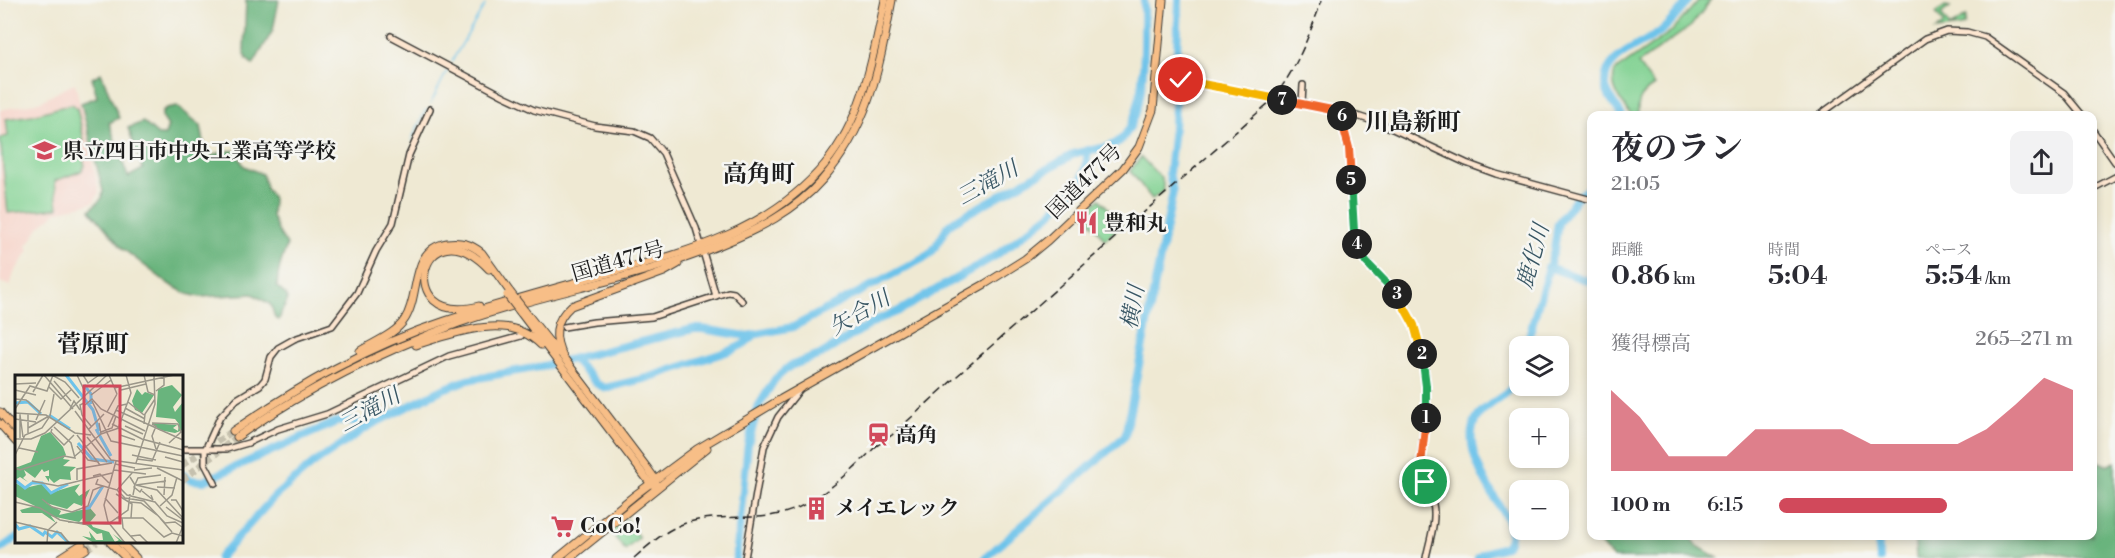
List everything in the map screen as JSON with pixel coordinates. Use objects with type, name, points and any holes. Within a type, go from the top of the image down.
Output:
[{"type":"highway","name":"国道477号","points":[[885,0],[872,61],[863,92],[850,123],[825,165],[779,206],[703,249],[696,255],[638,274],[460,323],[367,360],[235,434],[267,407],[329,370],[368,351],[443,321],[529,295],[703,249],[754,231],[793,206],[822,180],[844,150],[862,117],[873,92],[892,0]]},
{"type":"highway","name":"国道477号","points":[[558,558],[654,483],[738,426],[781,399],[985,284],[1025,259],[1048,240],[1123,170],[1139,147],[1154,110],[1163,0]]},
{"type":"highway","points":[[329,370],[399,328],[409,311],[420,264],[436,247],[460,242],[482,253],[522,311],[563,357],[597,408]]},
{"type":"highway","points":[[509,293],[489,269],[472,253],[464,249],[446,248],[433,255],[427,263],[424,278],[427,291],[434,300],[450,309],[464,310],[529,295]]},
{"type":"highway","points":[[654,483],[597,408],[554,358],[550,345],[559,320],[571,306],[664,272],[696,255]]},
{"type":"highway","points":[[367,360],[452,333],[493,327],[522,331],[550,345]]},
{"type":"highway","points":[[0,412],[15,430]]},
{"type":"highway","points":[[0,424],[15,441]]},
{"type":"highway","name":"国道477号","points":[[570,558],[654,483]]},
{"type":"highway","points":[[112,543],[133,557]]},
{"type":"highway","points":[[121,543],[133,557]]},
{"type":"highway","points":[[60,558],[84,546],[72,558]]},
{"type":"street","points":[[1825,111],[1928,38],[1947,31],[1963,31],[1985,37],[2064,93],[2079,111]]},
{"type":"street","points":[[391,36],[534,110],[595,126],[634,131],[650,138],[663,153],[703,249],[716,297]]},
{"type":"street","points":[[1158,76],[1342,112],[1398,130],[1466,163],[1496,174],[1587,199]]},
{"type":"street","points":[[1302,104],[1303,85]]},
{"type":"street","points":[[214,482],[205,464],[205,450],[220,417],[237,399],[260,386],[265,379],[271,357],[278,348],[294,339],[332,326],[357,293],[376,251],[393,223],[409,155],[430,109]]},
{"type":"street","points":[[1342,112],[1342,122],[1349,148],[1356,242],[1366,262],[1397,294],[1408,312],[1417,332],[1423,359],[1426,407],[1421,464],[1434,509],[1426,558]]},
{"type":"street","points":[[2097,136],[2115,162]]},
{"type":"street","points":[[2097,186],[2115,177]]},
{"type":"street","points":[[564,327],[652,317],[728,292],[734,293],[742,301]]},
{"type":"street","points":[[183,449],[227,449],[257,440],[278,429],[327,414],[449,356],[521,336]]},
{"type":"street","points":[[745,558],[764,447],[778,417],[801,388]]},
{"type":"shaded area","name":"県立四日市中央工業高等学校","points":[[75,83],[99,192],[94,202],[57,212],[40,226],[27,246],[29,250],[14,273],[10,286],[0,282],[0,110],[39,102]]},
{"type":"green space","points":[[246,0],[279,0],[273,30],[253,65],[246,58],[244,51]]},
{"type":"green space","points":[[1699,0],[1711,0],[1691,26],[1638,64],[1654,86],[1641,98],[1638,111],[1628,111],[1615,89],[1615,71],[1673,30]]},
{"type":"green space","points":[[1945,6],[1950,7],[1941,14],[1950,27],[1966,17],[1965,24],[1961,27],[1936,30],[1944,24],[1936,13]]},
{"type":"green space","points":[[101,73],[119,118],[109,123],[128,177],[143,169],[128,128],[143,122],[158,135],[165,135],[168,126],[162,117],[162,111],[177,106],[201,126],[206,154],[212,156],[225,151],[235,151],[244,166],[262,174],[267,190],[273,199],[272,216],[287,245],[277,287],[287,296],[287,302],[279,320],[275,318],[271,305],[253,294],[200,297],[187,294],[169,284],[123,249],[90,210],[102,198],[103,191],[81,103],[97,97],[92,78]]},
{"type":"green space","points":[[72,104],[77,108],[84,140],[80,145],[85,166],[81,171],[55,181],[58,208],[8,213],[0,138],[8,136],[6,119],[32,115]]},
{"type":"green space","points":[[1141,157],[1162,179],[1164,191],[1152,199],[1130,171]]},
{"type":"green space","points":[[1100,199],[1122,224],[1105,240],[1084,213]]},
{"type":"green space","points":[[2097,461],[2109,465],[2115,462],[2115,554],[2112,558],[2083,558],[2047,552],[2032,554],[2024,558],[1916,558],[1913,540],[2097,540]]},
{"type":"green space","points":[[626,519],[639,538],[625,550],[610,531]]},
{"type":"green space","points":[[1597,540],[1692,540],[1696,545],[1718,558],[1613,558]]},
{"type":"waterway","name":"三滝川","points":[[219,558],[275,496],[313,464],[369,426],[443,389],[467,380],[539,367],[693,329],[747,336],[793,327],[924,258],[932,252],[948,226],[954,221],[1074,154],[1108,147],[1118,142],[1128,130],[1140,96],[1144,54],[1144,0]]},
{"type":"waterway","name":"横川","points":[[985,558],[1125,436],[1173,192],[1169,173],[1174,128],[1179,0]]},
{"type":"waterway","name":"鹿化川","points":[[1619,111],[1609,96],[1605,83],[1606,73],[1611,65],[1626,52],[1661,31],[1689,0]]},
{"type":"waterway","points":[[452,61],[485,5]]},
{"type":"waterway","points":[[431,103],[447,71]]},
{"type":"waterway","points":[[411,141],[426,110]]},
{"type":"waterway","name":"矢合川","points":[[736,558],[748,444],[759,405],[775,379],[790,366],[820,355],[879,319],[899,311],[995,256],[1050,214],[1074,190],[1082,179],[1088,150]]},
{"type":"waterway","name":"鹿化川","points":[[1529,336],[1554,250],[1558,223],[1578,196],[1587,190]]},
{"type":"waterway","points":[[1548,267],[1587,280]]},
{"type":"waterway","name":"三滝川","points":[[573,359],[597,384],[605,388],[647,378],[732,350],[744,344],[754,335]]},
{"type":"waterway","name":"鹿化川","points":[[1478,558],[1507,545],[1510,533],[1508,521],[1478,464],[1473,448],[1472,433],[1476,420],[1486,408],[1509,390]]},
{"type":"waterway","points":[[183,475],[191,480],[204,481],[336,422],[347,421],[369,426]]},
{"type":"waterway","points":[[0,549],[15,539]]},
{"type":"waterway","points":[[1879,540],[1880,558]]},
{"type":"tunnel","points":[[183,464],[233,431]]},
{"type":"tunnel","points":[[183,479],[237,437]]},
{"type":"tunnel","points":[[86,549],[95,543]]},
{"type":"railway","points":[[875,447],[892,435],[1271,101],[1295,65],[1322,0]]},
{"type":"railway","points":[[634,558],[663,534],[695,520],[771,516],[797,508],[836,484],[880,442]]},
{"type":"place","name":"県立四日市中央工業高等学校","points":[[45,151]]},
{"type":"place","name":"豊和丸","points":[[1086,223]]},
{"type":"place","name":"高角","points":[[878,435]]},
{"type":"place","name":"メイエレック","points":[[817,508]]},
{"type":"place","name":"CoCo!","points":[[562,526]]},
{"type":"district","name":"川島新町","points":[[1413,122]]},
{"type":"district","name":"高角町","points":[[759,174]]},
{"type":"district","name":"菅原町","points":[[93,344]]},
{"type":"route","points":[[1181,80],[1342,112],[1342,122],[1349,148],[1354,231],[1358,248],[1371,268],[1397,294],[1408,312],[1419,341],[1426,386],[1426,416],[1421,451],[1421,469],[1425,482]]}]
